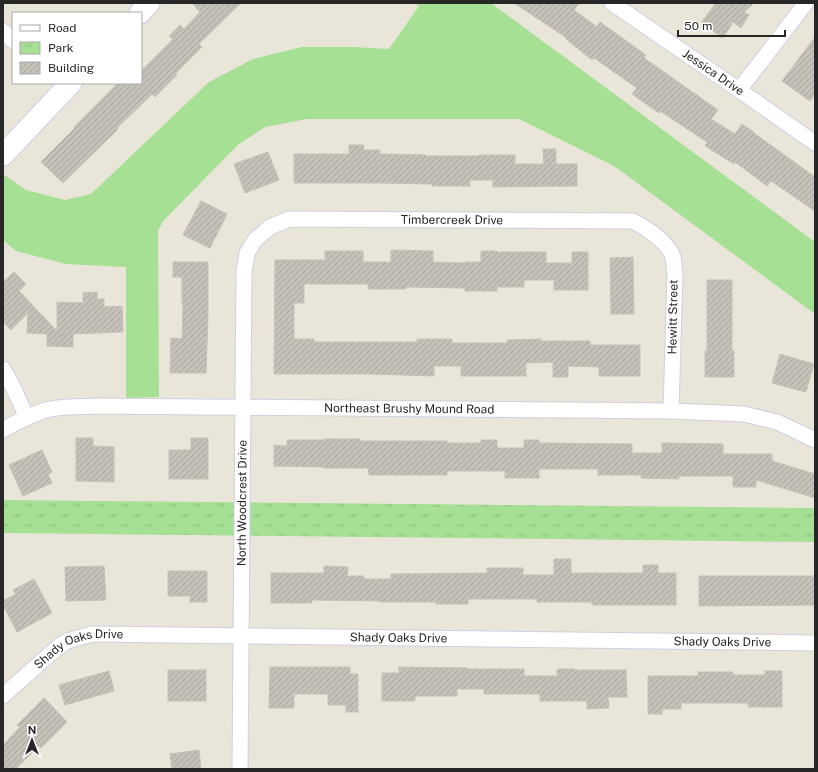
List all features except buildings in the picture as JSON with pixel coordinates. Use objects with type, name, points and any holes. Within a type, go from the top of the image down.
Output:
[{"type":"street","points":[[141,12],[150,3]]},
{"type":"street","name":"Jessica Drive","points":[[612,3],[815,143]]},
{"type":"street","points":[[739,90],[806,3]]},
{"type":"street","points":[[3,31],[12,40]]},
{"type":"street","points":[[3,155],[63,86]]},
{"type":"street","name":"Timbercreek Drive","points":[[255,240],[270,227],[289,219],[633,221],[652,232]]},
{"type":"street","name":"Hewitt Street","points":[[652,232],[665,244],[673,256],[674,273],[671,411]]},
{"type":"street","name":"North Woodcrest Drive","points":[[240,769],[244,272],[248,253],[255,240]]},
{"type":"street","points":[[3,369],[27,418]]},
{"type":"street","name":"Northeast Brushy Mound Road","points":[[3,430],[46,410],[66,407],[105,406],[671,411],[744,414],[777,422],[815,440]]},
{"type":"street","name":"Shady Oaks Drive","points":[[3,696],[56,648],[67,641],[92,634],[815,643]]},
{"type":"green space","points":[[414,3],[491,3],[815,242],[815,314],[614,166],[519,119],[307,119],[265,127],[239,144],[163,221],[158,231],[159,397],[126,398],[126,267],[66,264],[16,251],[3,240],[3,174],[26,190],[65,200],[91,194],[209,82],[253,59],[302,47],[389,49],[419,6]]},
{"type":"green space","points":[[3,500],[815,508],[815,542],[3,533]]}]
